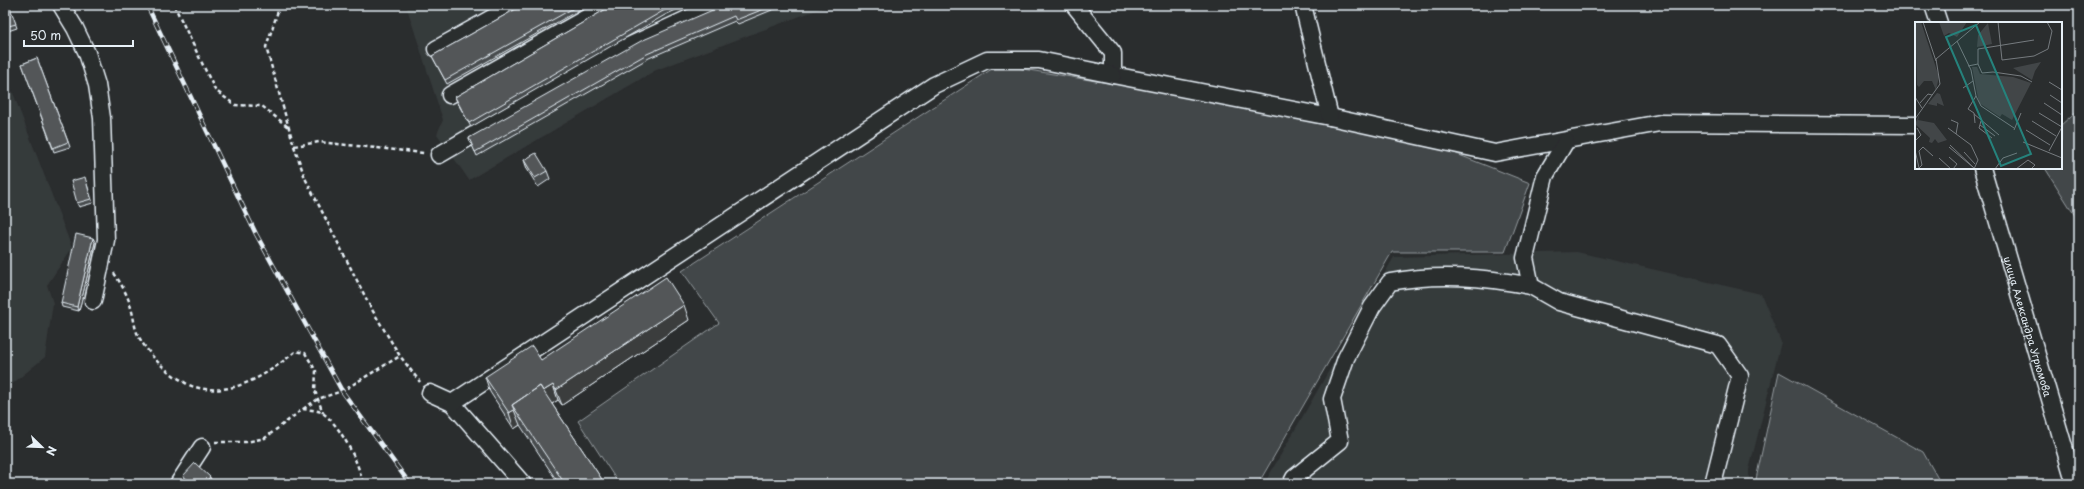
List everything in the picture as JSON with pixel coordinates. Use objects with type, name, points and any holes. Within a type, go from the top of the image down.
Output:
[{"type":"street","points":[[61,5],[75,28],[87,53],[97,85],[102,118],[106,240],[93,301]]},
{"type":"street","points":[[436,48],[515,5]]},
{"type":"street","points":[[450,95],[609,5]]},
{"type":"street","points":[[439,155],[620,50],[717,5]]},
{"type":"street","points":[[1074,5],[1113,53],[1113,75]]},
{"type":"street","points":[[1303,5],[1330,118]]},
{"type":"street","points":[[1933,5],[1939,22]]},
{"type":"street","points":[[452,402],[934,85],[987,60],[1039,60],[1330,118],[1495,153],[1660,123],[1915,125]]},
{"type":"street","points":[[1531,286],[1525,258],[1545,176],[1566,141]]},
{"type":"street","name":"улица Александра Угрюмова","points":[[1982,169],[2072,449],[2075,484]]},
{"type":"street","points":[[1291,484],[1294,478],[1340,441],[1332,399],[1346,358],[1372,307],[1390,282],[1420,277],[1483,278],[1531,286],[1559,302],[1718,345],[1740,376],[1713,484]]},
{"type":"street","points":[[430,393],[452,402],[523,484]]},
{"type":"street","points":[[178,484],[202,447]]},
{"type":"path","points":[[174,5],[215,90],[235,105],[262,106],[289,127]]},
{"type":"path","points":[[280,5],[266,47],[294,146],[305,178],[371,308],[400,356],[430,393]]},
{"type":"path","points":[[294,146],[319,142],[439,155]]},
{"type":"path","points":[[110,266],[125,291],[132,308],[137,334],[149,352],[166,370],[193,387],[221,391],[244,385],[278,366],[296,351],[305,353],[310,359],[316,372],[315,391],[323,413],[334,425],[360,468],[363,484]]},
{"type":"path","points":[[202,447],[217,442],[246,442],[265,438],[318,399],[342,391],[400,356]]},
{"type":"path","points":[[303,409],[323,413]]},
{"type":"shaded area","points":[[406,5],[830,5],[656,70],[469,180],[437,134],[443,120]]},
{"type":"shaded area","points":[[998,65],[1218,101],[1439,147],[1530,183],[1505,252],[1392,252],[1258,484],[619,484],[578,421],[719,323],[682,271]]},
{"type":"shaded area","points":[[5,72],[72,248],[47,285],[53,303],[45,357],[5,390]]},
{"type":"shaded area","points":[[2079,109],[2079,222],[2046,169],[2062,169],[2062,124]]},
{"type":"shaded area","points":[[1577,252],[1761,294],[1781,342],[1749,470],[1749,484],[1264,484],[1394,257]]},
{"type":"shaded area","points":[[1779,372],[1923,452],[1941,484],[1755,484]]},
{"type":"building","points":[[5,5],[9,5],[16,24],[5,27]]},
{"type":"building","points":[[523,5],[579,5],[445,80],[432,56]]},
{"type":"building","points":[[613,5],[676,5],[663,11],[469,123],[455,97]]},
{"type":"building","points":[[724,5],[774,5],[736,20],[734,16],[647,54],[475,152],[469,138],[641,41]]},
{"type":"building","points":[[37,58],[68,142],[53,148],[22,64]]},
{"type":"building","points":[[536,153],[547,171],[535,178],[524,160]]},
{"type":"building","points":[[85,177],[91,199],[77,203],[71,181]]},
{"type":"building","points":[[76,234],[93,238],[77,307],[61,303]]},
{"type":"building","points":[[666,277],[684,305],[556,390],[553,385],[543,391],[540,386],[512,405],[514,410],[509,413],[485,377],[532,346],[541,360]]},
{"type":"building","points":[[540,386],[605,484],[565,484],[512,405]]},
{"type":"building","points":[[195,463],[210,477],[204,484],[193,484],[183,476]]},
{"type":"railway","points":[[147,5],[256,234],[342,391],[410,484]]}]
